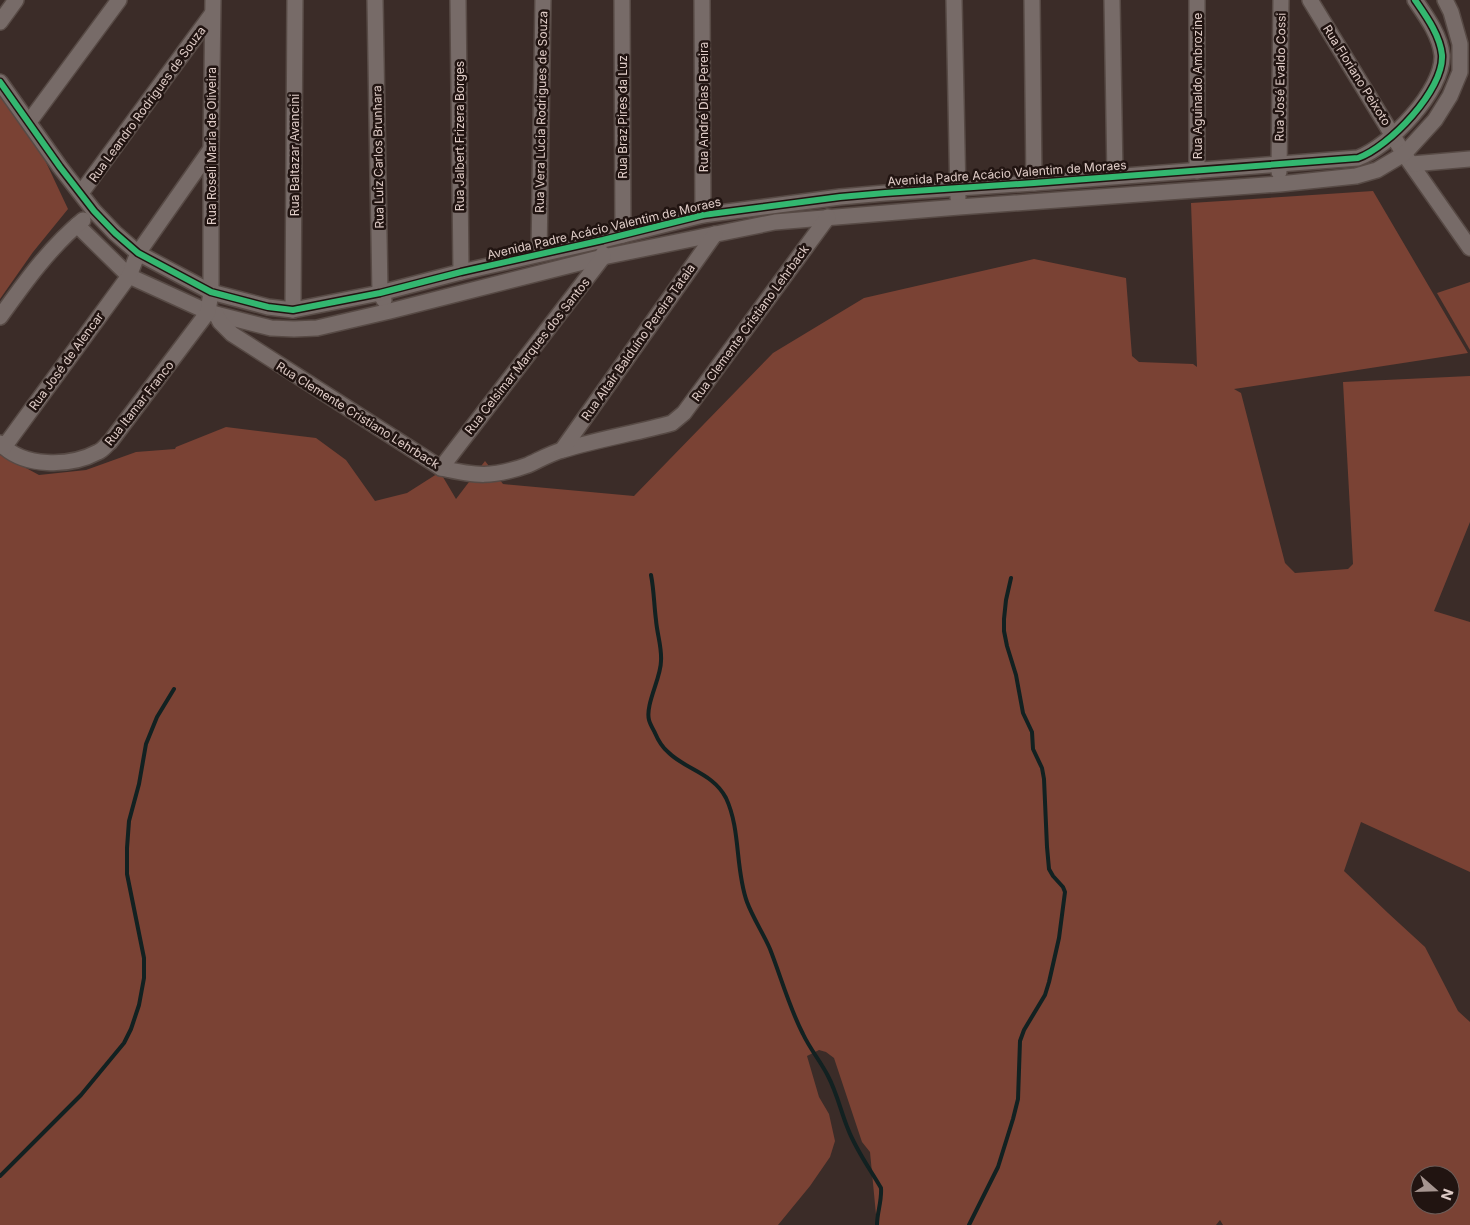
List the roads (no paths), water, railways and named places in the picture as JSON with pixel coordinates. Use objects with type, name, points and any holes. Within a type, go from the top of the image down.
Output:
[{"type":"street","points":[[0,22],[16,0]]},
{"type":"street","points":[[29,122],[119,0]]},
{"type":"street","name":"Rua Baltazar Avancini","points":[[293,310],[295,0]]},
{"type":"street","name":"Rua Luiz Carlos Brunhara","points":[[376,0],[380,293],[390,311]]},
{"type":"street","name":"Rua Jalbert Frizera Borges","points":[[458,0],[461,272]]},
{"type":"street","name":"Rua Vera Lúcia Rodrigues de Souza","points":[[539,254],[543,0]]},
{"type":"street","name":"Rua Braz Pires da Luz","points":[[622,0],[623,235]]},
{"type":"street","name":"Rua André Dias Pereira","points":[[702,0],[703,215]]},
{"type":"street","points":[[954,0],[959,207]]},
{"type":"street","points":[[1032,0],[1034,183]]},
{"type":"street","points":[[1112,0],[1115,176]]},
{"type":"street","name":"Rua Aguinaldo Ambrozine","points":[[1196,0],[1197,171]]},
{"type":"street","name":"Rua José Evaldo Cossi","points":[[1280,184],[1278,164],[1281,0]]},
{"type":"street","name":"Rua Floriano Peixoto","points":[[1310,0],[1408,159],[1470,248]]},
{"type":"street","name":"Avenida Padre Acácio Valentim de Moraes","points":[[0,82],[60,168],[94,211],[138,254],[211,292],[268,307],[293,310],[380,293],[703,215],[849,196],[1358,158],[1367,155],[1394,135],[1424,101],[1433,88],[1439,72],[1442,56],[1437,35],[1415,0]]},
{"type":"street","points":[[1408,159],[1450,96],[1460,72],[1460,44],[1449,4]]},
{"type":"street","name":"Rua Roseli Maria de Oliveira","points":[[211,292],[212,7]]},
{"type":"street","name":"Rua Leandro Rodrigues de Souza","points":[[81,193],[212,7]]},
{"type":"street","name":"Rua José de Alencar","points":[[2,445],[129,276],[138,254],[211,149]]},
{"type":"street","points":[[77,225],[129,276],[212,313],[271,328],[318,328],[603,257],[775,222],[1280,184],[1356,176],[1408,159],[1470,159]]},
{"type":"street","points":[[774,205],[775,222]]},
{"type":"street","points":[[0,317],[34,270],[53,248],[94,211]]},
{"type":"street","name":"Rua Clemente Cristiano Lehrback","points":[[212,313],[224,328],[232,334],[441,468],[485,476],[527,465],[562,450],[672,424],[684,413],[828,217]]},
{"type":"street","name":"Rua Altair Balduíno Pereira Tataia","points":[[562,450],[715,234]]},
{"type":"street","points":[[603,240],[603,257]]},
{"type":"street","name":"Rua Celsimar Marques dos Santos","points":[[441,468],[603,257]]},
{"type":"street","name":"Rua Itamar Franco","points":[[2,445],[20,457],[39,462],[57,463],[87,457],[100,451],[110,442],[212,313],[211,292]]},
{"type":"waterway","points":[[651,575],[661,656],[660,668],[649,707],[649,722],[666,750],[675,758],[707,777],[721,790],[726,798],[734,823],[743,889],[747,902],[770,949],[798,1024],[831,1082],[851,1137],[881,1188],[877,1225]]},
{"type":"waterway","points":[[969,1225],[998,1167],[1013,1119],[1018,1099],[1020,1041],[1024,1030],[1045,995],[1049,982],[1059,938],[1065,892],[1049,869],[1042,768],[1033,749],[1032,732],[1023,713],[1016,675],[1004,631],[1006,600],[1011,578]]},
{"type":"waterway","points":[[0,1176],[81,1095],[124,1043],[131,1029],[139,1005],[144,978],[144,958],[127,874],[129,821],[139,784],[146,744],[157,717],[174,689]]}]
